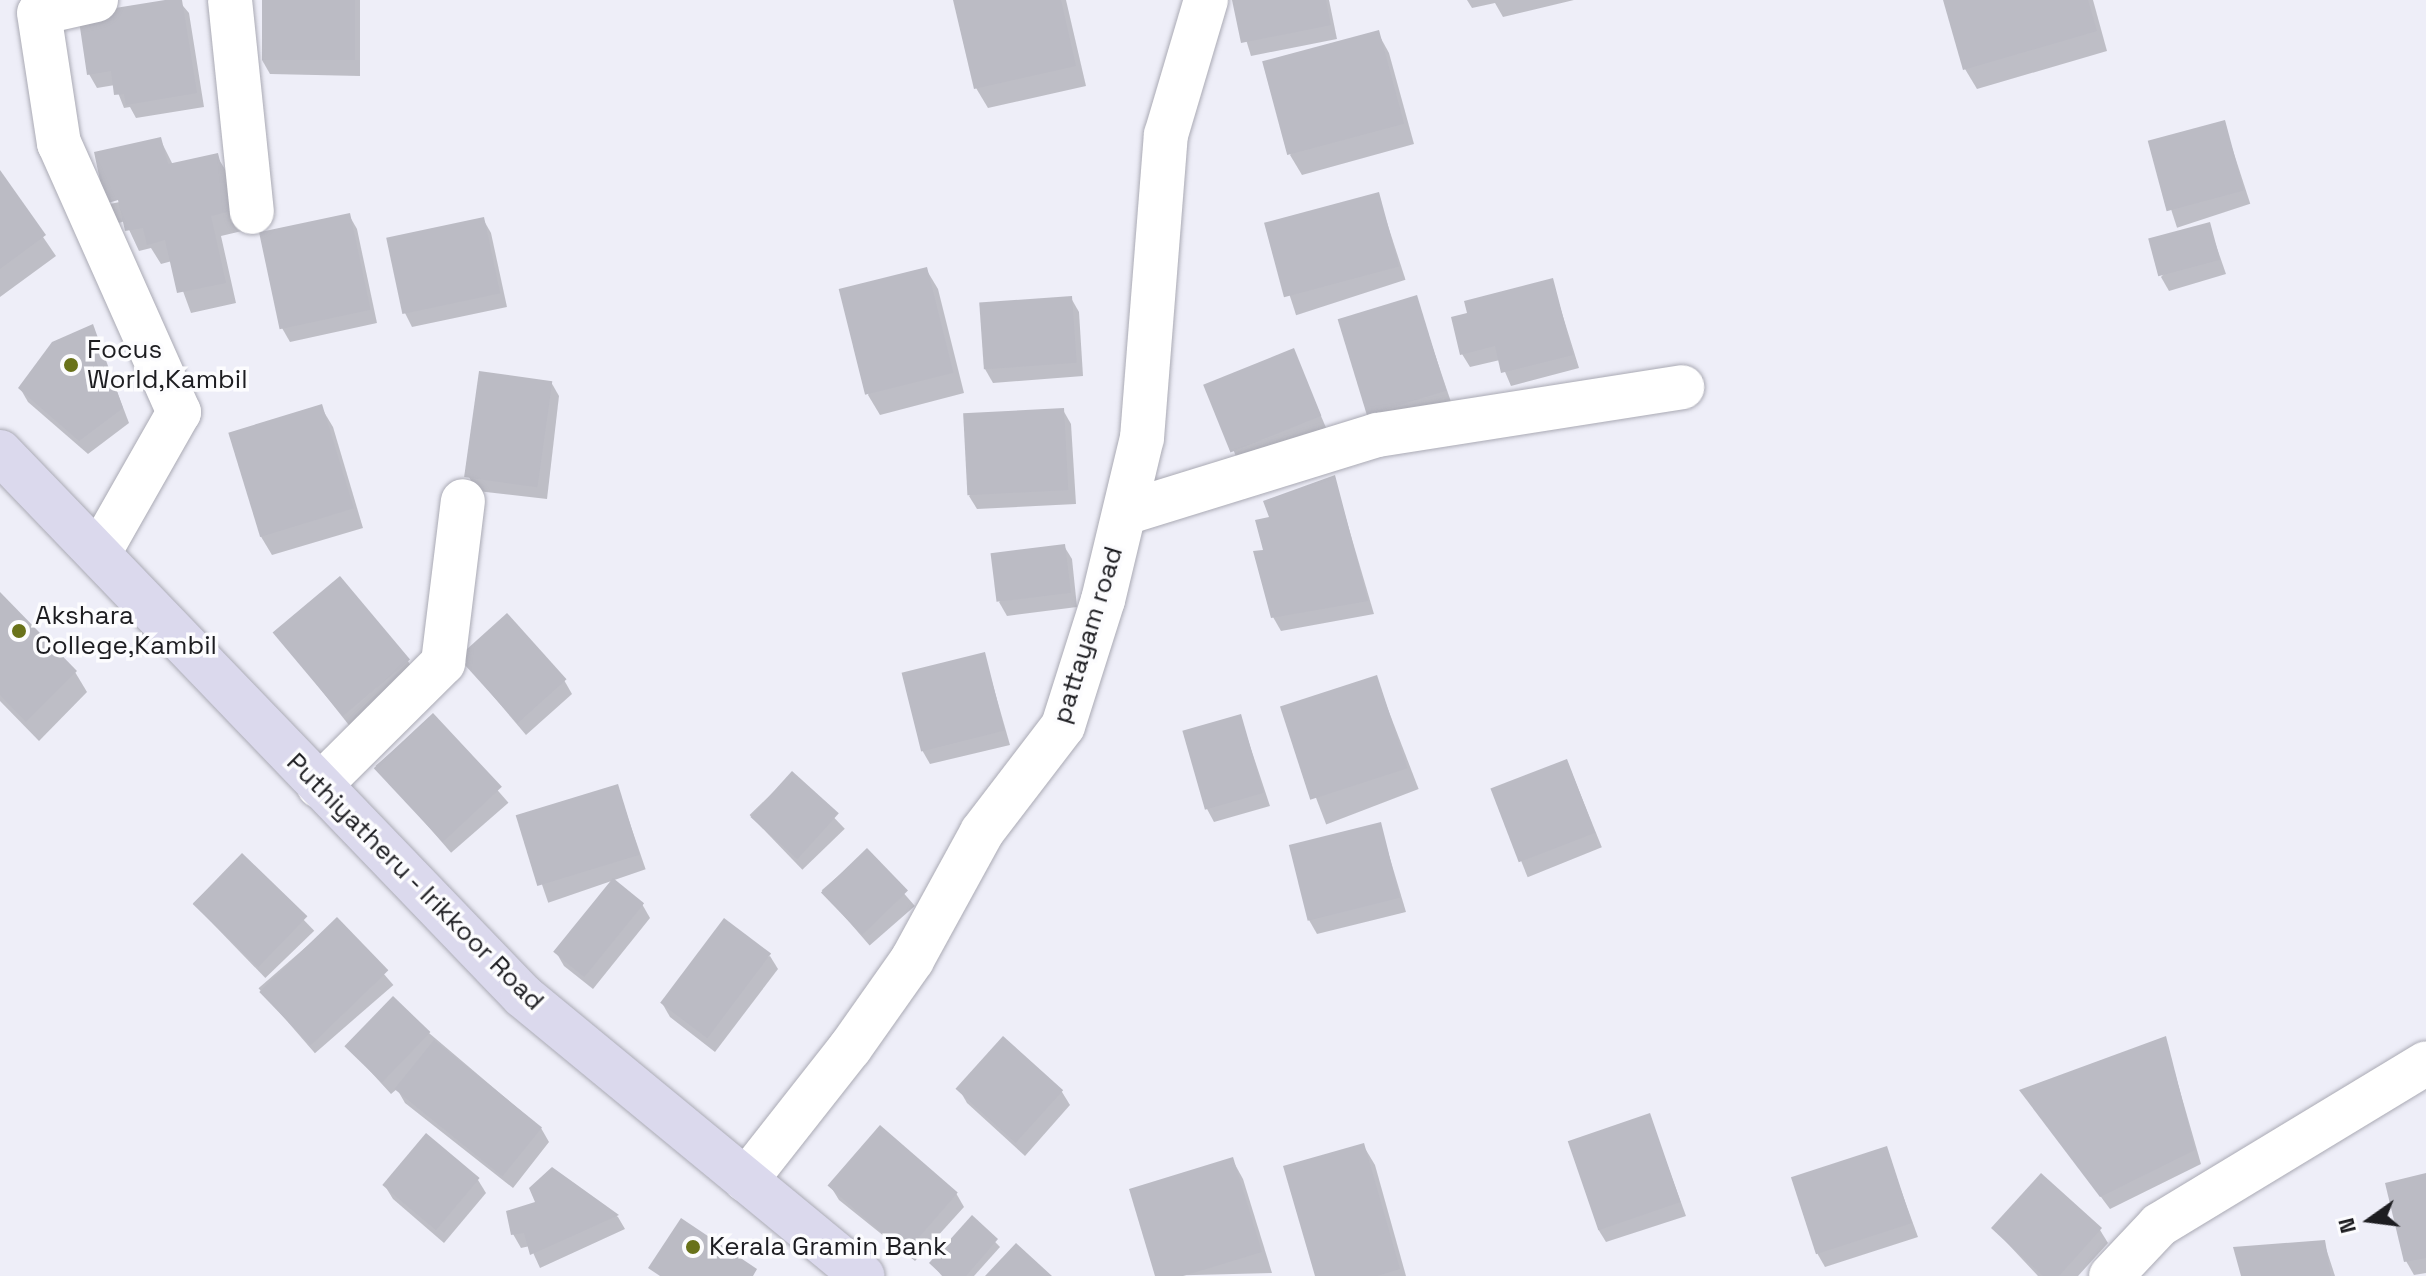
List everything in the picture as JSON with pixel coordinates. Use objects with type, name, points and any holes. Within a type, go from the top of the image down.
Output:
[{"type":"main road","name":"Puthiyatheru - Irikkoor Road","points":[[0,452],[523,996],[863,1276]]},
{"type":"street","points":[[96,0],[39,13],[59,143],[179,412],[99,553]]},
{"type":"street","points":[[230,0],[252,212]]},
{"type":"street","name":"pattayam road","points":[[746,1180],[886,998],[982,832],[1063,726],[1125,513],[1142,438],[1166,135],[1206,0]]},
{"type":"street","points":[[1125,513],[1377,435],[1682,387]]},
{"type":"street","points":[[319,786],[443,663],[463,501]]},
{"type":"street","points":[[2111,1276],[2159,1225],[2426,1063]]},
{"type":"building","points":[[182,0],[197,93],[126,105],[124,94],[114,95],[111,71],[87,75],[78,14]]},
{"type":"building","points":[[262,0],[355,0],[355,60],[262,60]]},
{"type":"building","points":[[953,0],[1061,0],[1076,66],[974,89]]},
{"type":"building","points":[[1232,0],[1326,0],[1331,25],[1241,43]]},
{"type":"building","points":[[1943,0],[2088,0],[2097,31],[1963,70]]},
{"type":"building","points":[[1379,30],[1404,124],[1287,155],[1262,61]]},
{"type":"building","points":[[2225,120],[2244,191],[2167,211],[2148,141]]},
{"type":"building","points":[[161,137],[168,164],[218,153],[232,211],[211,216],[226,283],[177,293],[165,240],[147,245],[143,228],[125,231],[118,200],[105,204],[94,152]]},
{"type":"building","points":[[0,170],[46,235],[0,269]]},
{"type":"building","points":[[1379,192],[1399,266],[1284,297],[1264,223]]},
{"type":"building","points":[[350,213],[371,310],[280,329],[259,232]]},
{"type":"building","points":[[484,217],[500,293],[402,314],[386,238]]},
{"type":"building","points":[[2210,222],[2220,260],[2158,276],[2148,239]]},
{"type":"building","points":[[927,267],[953,373],[865,395],[839,289]]},
{"type":"building","points":[[1553,278],[1573,355],[1501,373],[1495,346],[1460,355],[1451,317],[1467,313],[1464,301]]},
{"type":"building","points":[[1417,295],[1446,391],[1367,415],[1338,319]]},
{"type":"building","points":[[1072,296],[1077,363],[984,369],[979,302]]},
{"type":"building","name":"Focus World,Kambil","points":[[93,324],[123,408],[79,441],[18,388],[52,342]]},
{"type":"building","points":[[1294,348],[1321,416],[1230,452],[1203,385]]},
{"type":"building","points":[[479,371],[552,381],[537,487],[464,477]]},
{"type":"building","points":[[322,404],[354,508],[260,537],[228,433]]},
{"type":"building","points":[[1064,408],[1068,490],[967,495],[963,413]]},
{"type":"building","points":[[1335,475],[1368,601],[1271,618],[1253,551],[1263,550],[1255,520],[1269,517],[1263,501]]},
{"type":"building","points":[[1065,544],[1071,593],[997,602],[991,553]]},
{"type":"building","points":[[340,576],[410,659],[343,716],[273,633]]},
{"type":"building","name":"Akshara College,Kambil","points":[[0,592],[77,671],[26,722],[0,695]]},
{"type":"building","points":[[507,613],[567,679],[518,723],[458,657]]},
{"type":"building","points":[[985,652],[1005,731],[921,751],[902,673]]},
{"type":"building","points":[[1377,675],[1407,768],[1310,800],[1280,707]]},
{"type":"building","points":[[433,713],[502,787],[443,842],[374,768]]},
{"type":"building","points":[[1241,714],[1264,793],[1205,810],[1182,731]]},
{"type":"building","points":[[1567,759],[1595,833],[1519,862],[1490,788]]},
{"type":"building","points":[[792,771],[839,813],[797,859],[751,817]]},
{"type":"building","points":[[618,784],[640,855],[537,886],[516,815]]},
{"type":"building","points":[[1381,822],[1400,898],[1308,921],[1289,845]]},
{"type":"building","points":[[867,848],[908,890],[862,935],[821,892]]},
{"type":"building","points":[[242,853],[307,916],[258,967],[193,904]]},
{"type":"building","points":[[613,878],[644,903],[584,977],[553,952]]},
{"type":"building","points":[[337,917],[388,970],[311,1045],[259,992]]},
{"type":"building","points":[[724,918],[771,954],[707,1038],[660,1003]]},
{"type":"building","points":[[393,996],[430,1032],[382,1082],[344,1046]]},
{"type":"building","points":[[1003,1036],[1063,1090],[1016,1143],[955,1089]]},
{"type":"building","points":[[2166,1036],[2195,1150],[2100,1197],[2019,1090]]},
{"type":"building","points":[[434,1040],[542,1127],[502,1176],[394,1089]]},
{"type":"building","points":[[1650,1113],[1681,1202],[1598,1230],[1568,1141]]},
{"type":"building","points":[[880,1125],[958,1193],[905,1253],[828,1185]]},
{"type":"building","points":[[426,1133],[480,1178],[436,1230],[382,1185]]},
{"type":"building","points":[[1364,1143],[1400,1269],[1377,1276],[1315,1276],[1283,1166]]},
{"type":"building","points":[[1887,1146],[1912,1223],[1816,1254],[1791,1177]]},
{"type":"building","points":[[1233,1157],[1262,1252],[1183,1276],[1155,1276],[1129,1189]]},
{"type":"building","points":[[552,1167],[619,1215],[530,1255],[524,1233],[511,1235],[506,1211],[535,1202],[529,1188]]},
{"type":"building","points":[[2041,1173],[2102,1228],[2059,1276],[2043,1276],[1991,1228]]},
{"type":"building","points":[[2426,1173],[2426,1258],[2404,1262],[2385,1183]]},
{"type":"building","points":[[972,1215],[998,1239],[966,1276],[943,1276],[929,1263]]},
{"type":"building","name":"Kerala Gramin Bank","points":[[681,1218],[757,1269],[753,1276],[660,1276],[648,1268]]},
{"type":"building","points":[[2325,1240],[2331,1276],[2241,1276],[2233,1247]]},
{"type":"building","points":[[1016,1243],[1052,1276],[985,1276]]},
{"type":"place","name":"Focus World,Kambil","points":[[71,365]]},
{"type":"place","name":"Akshara College,Kambil","points":[[19,631]]},
{"type":"place","name":"Kerala Gramin Bank","points":[[693,1247]]}]
